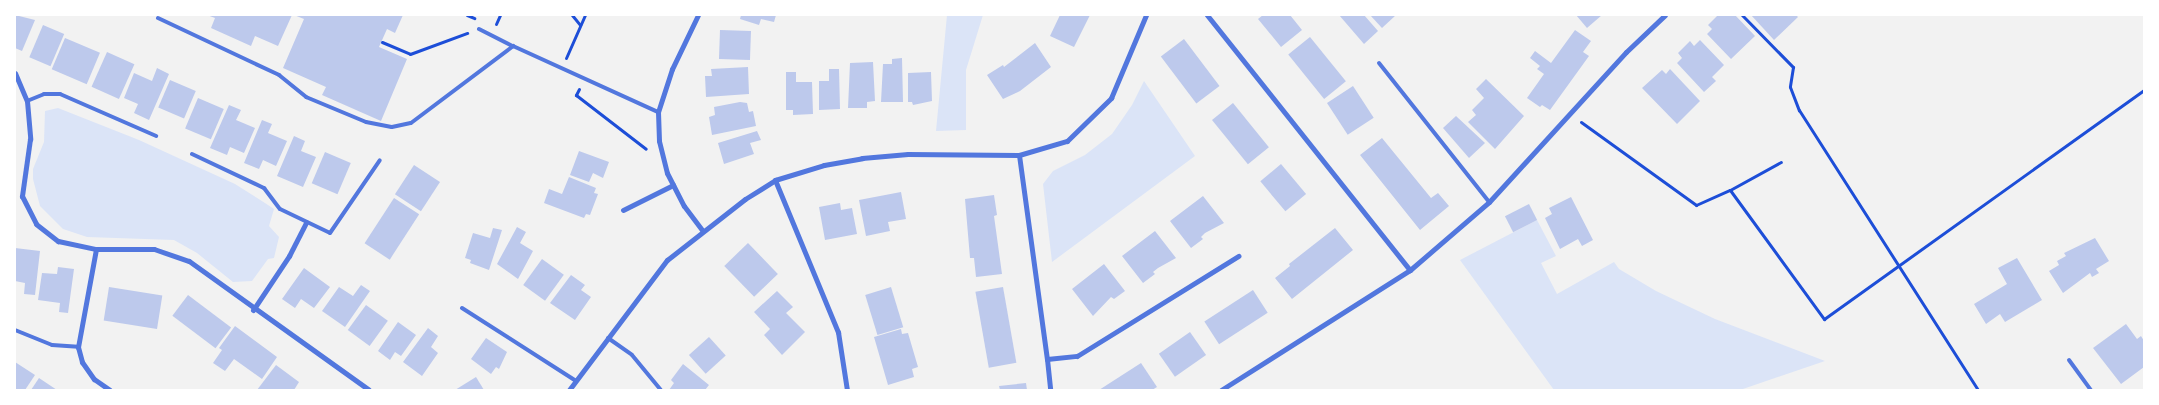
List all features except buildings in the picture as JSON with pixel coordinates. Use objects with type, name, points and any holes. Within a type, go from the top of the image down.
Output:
[{"type":"street","points":[[698,15],[672,69],[658,112],[659,141],[673,185],[702,230]]},
{"type":"street","points":[[569,390],[667,260],[702,230],[776,180],[824,165],[890,156],[1019,155],[1067,141],[1111,98],[1146,15]]},
{"type":"street","points":[[1206,15],[1410,270]]},
{"type":"street","points":[[1221,390],[1410,270],[1489,202],[1626,52],[1665,15]]},
{"type":"street","points":[[15,73],[27,101],[30,139],[22,196],[36,224],[58,241],[96,249],[154,249],[189,261],[253,310],[369,390]]},
{"type":"street","points":[[1019,155],[1050,390]]},
{"type":"street","points":[[776,180],[838,332],[847,390]]},
{"type":"street","points":[[623,210],[673,185]]},
{"type":"street","points":[[15,197],[22,196]]},
{"type":"street","points":[[253,310],[289,256],[306,222]]},
{"type":"street","points":[[96,249],[78,347],[82,362],[94,379],[110,390]]},
{"type":"street","points":[[1047,359],[1077,356],[1238,256]]},
{"type":"lane","points":[[158,18],[279,75],[306,97],[366,122],[392,127],[411,123],[513,46]]},
{"type":"lane","points":[[479,29],[658,112]]},
{"type":"lane","points":[[1379,63],[1489,202]]},
{"type":"lane","points":[[27,101],[44,94],[60,94],[156,136]]},
{"type":"lane","points":[[192,154],[264,188],[280,209],[330,232],[380,160]]},
{"type":"lane","points":[[462,308],[576,382]]},
{"type":"lane","points":[[15,330],[52,345],[78,347]]},
{"type":"lane","points":[[608,338],[632,355],[660,390]]},
{"type":"lane","points":[[2069,360],[2091,390]]},
{"type":"path","points":[[572,15],[580,25]]},
{"type":"path","points":[[565,61],[585,15]]},
{"type":"path","points":[[1742,15],[1793,67],[1790,87],[1799,110],[1978,390]]},
{"type":"path","points":[[382,42],[410,54],[479,29]]},
{"type":"path","points":[[1730,190],[1824,318],[2144,90]]},
{"type":"path","points":[[1571,114],[1696,205],[1730,190],[1781,162]]},
{"type":"shaded area","points":[[947,15],[983,15],[966,70],[966,130],[936,131]]},
{"type":"shaded area","points":[[1144,81],[1195,156],[1052,262],[1043,184],[1053,171],[1085,155],[1112,134],[1132,105]]},
{"type":"shaded area","points":[[58,108],[139,140],[235,184],[274,209],[269,226],[279,237],[274,258],[268,259],[252,281],[233,282],[197,253],[174,240],[87,237],[63,229],[40,206],[33,179],[33,169],[44,142],[45,111]]},
{"type":"shaded area","points":[[1537,220],[1556,256],[1541,263],[1557,294],[1614,262],[1619,269],[1656,291],[1715,319],[1825,361],[1740,390],[1554,390],[1460,260]]}]
